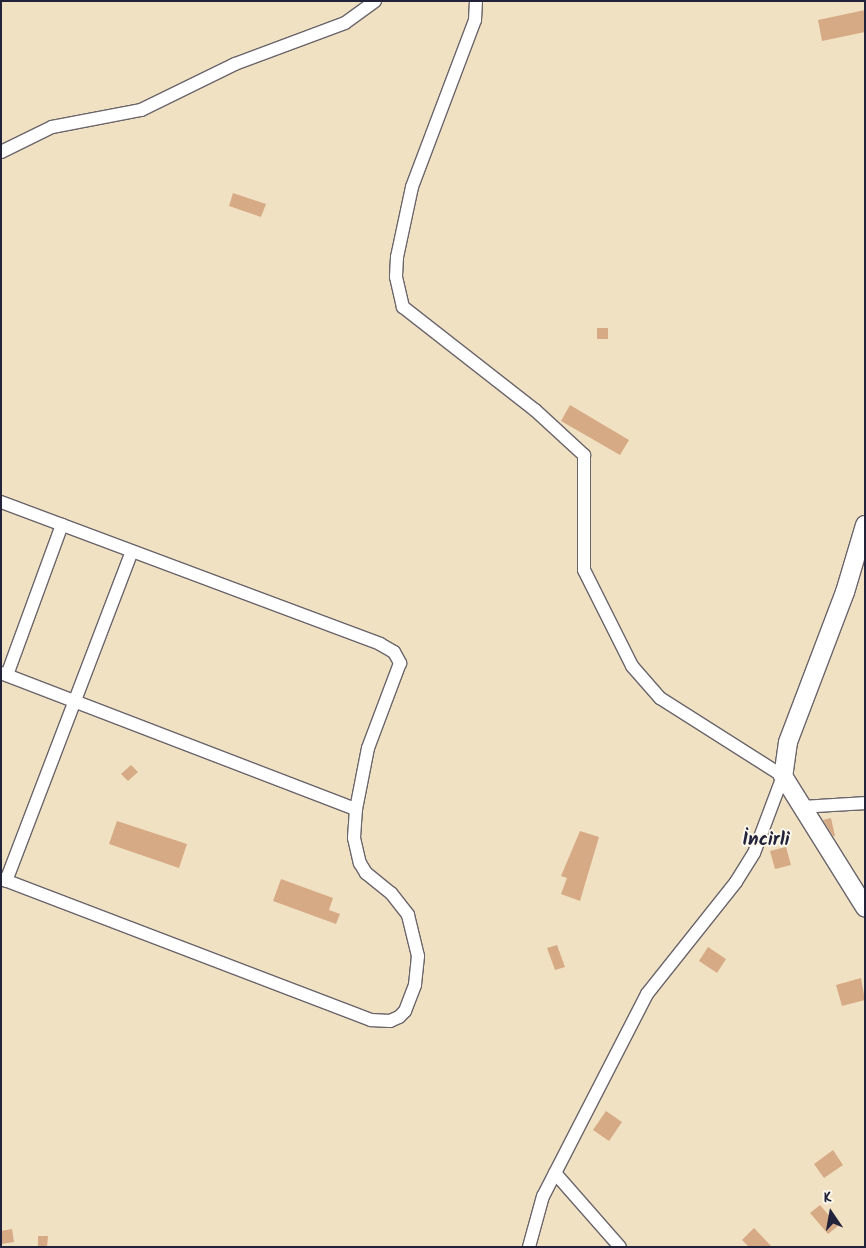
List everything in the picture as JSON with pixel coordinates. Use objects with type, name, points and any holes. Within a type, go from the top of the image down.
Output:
[{"type":"street","points":[[1,152],[52,127],[140,110],[235,64],[345,23],[375,1]]},
{"type":"street","points":[[476,1],[475,20],[412,187],[397,257],[396,277],[404,306],[534,410],[584,455],[584,570],[632,666],[660,698],[783,776],[800,807],[865,907]]},
{"type":"street","points":[[1,502],[131,553],[380,644],[394,652],[400,663],[368,748],[356,809],[354,838],[360,864],[374,881],[400,902],[408,915],[416,942],[415,985],[405,1011],[390,1021],[371,1020],[4,880],[131,553]]},
{"type":"street","points":[[529,1247],[543,1196],[647,994],[736,882],[754,853],[783,776],[788,742],[844,592],[865,525]]},
{"type":"street","points":[[62,526],[4,674],[356,809]]},
{"type":"street","points":[[800,807],[865,803]]},
{"type":"street","points":[[555,1172],[620,1247]]},
{"type":"building","points":[[865,10],[865,32],[822,41],[818,20]]},
{"type":"building","points":[[233,193],[266,204],[261,217],[229,206]]},
{"type":"building","points":[[597,328],[608,328],[608,339],[597,339]]},
{"type":"building","points":[[570,405],[629,440],[620,455],[561,421]]},
{"type":"building","points":[[131,765],[138,772],[128,781],[121,774]]},
{"type":"building","points":[[831,818],[835,836],[833,836],[823,820]]},
{"type":"building","points":[[117,821],[187,844],[179,868],[109,844]]},
{"type":"building","points":[[580,831],[599,837],[580,901],[561,894],[567,878],[561,876]]},
{"type":"building","points":[[786,847],[791,865],[775,869],[770,851]]},
{"type":"building","points":[[281,879],[333,898],[329,910],[340,914],[336,924],[273,901]]},
{"type":"building","points":[[557,945],[565,967],[555,970],[547,948]]},
{"type":"building","points":[[708,947],[726,959],[717,973],[699,961]]},
{"type":"building","points":[[861,978],[865,1000],[842,1006],[836,985]]},
{"type":"building","points":[[606,1111],[622,1122],[609,1141],[593,1130]]},
{"type":"building","points":[[833,1150],[843,1165],[824,1178],[814,1164]]},
{"type":"building","points":[[820,1205],[838,1226],[828,1234],[810,1213]]},
{"type":"building","points":[[754,1228],[772,1247],[749,1247],[742,1240]]},
{"type":"building","points":[[12,1229],[14,1242],[1,1244],[1,1231]]},
{"type":"building","points":[[38,1236],[48,1236],[47,1247],[38,1247]]},
{"type":"district","name":"İncirli","points":[[766,841]]}]
